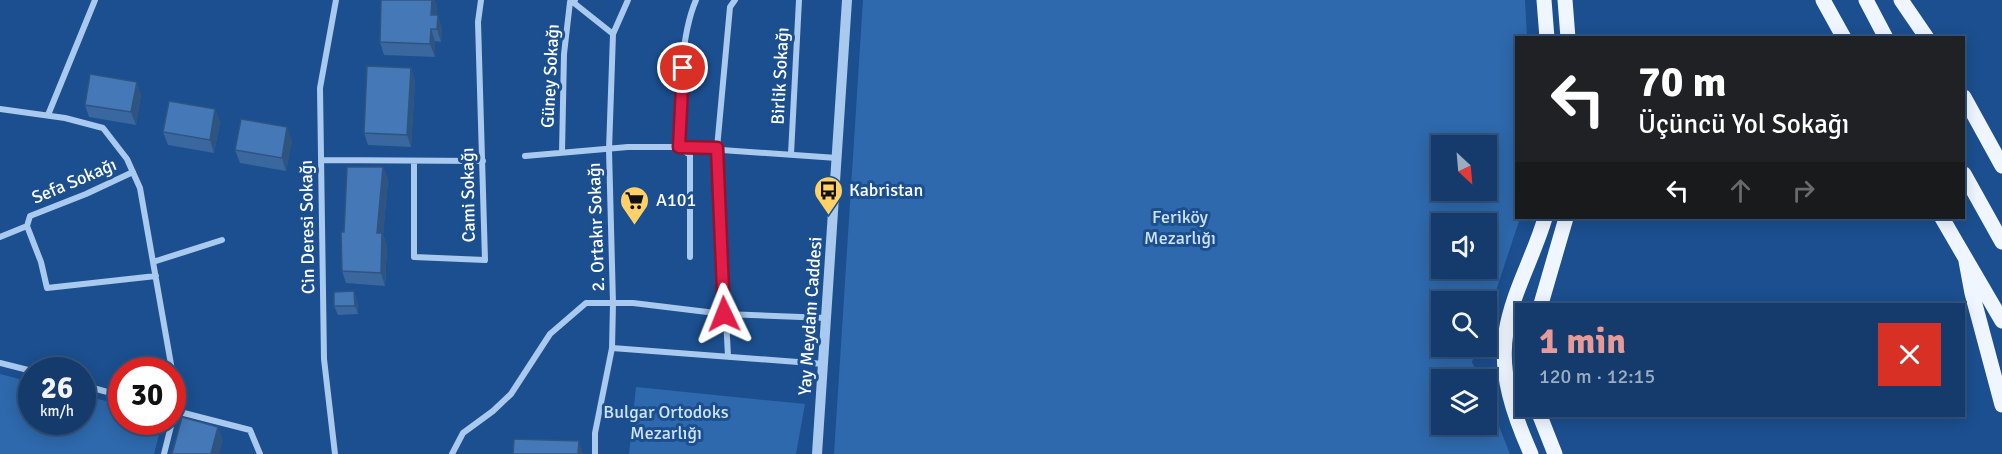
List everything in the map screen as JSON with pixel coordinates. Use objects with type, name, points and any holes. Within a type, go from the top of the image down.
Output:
[{"type":"main road","points":[[1544,0],[1547,36]]},
{"type":"main road","points":[[1565,0],[1568,36]]},
{"type":"main road","points":[[1824,0],[1843,36]]},
{"type":"main road","points":[[1866,0],[1885,36]]},
{"type":"main road","points":[[1901,0],[1926,36]]},
{"type":"main road","points":[[1965,101],[2002,166]]},
{"type":"main road","points":[[1965,176],[2002,242]]},
{"type":"main road","points":[[1515,413],[1507,386],[1511,363],[1505,333],[1545,219]]},
{"type":"main road","points":[[1541,303],[1566,219]]},
{"type":"main road","points":[[1943,219],[2002,321]]},
{"type":"main road","points":[[1966,261],[2002,405]]},
{"type":"main road","points":[[1517,417],[1531,454]]},
{"type":"main road","points":[[1540,417],[1555,454]]},
{"type":"street","points":[[48,115],[95,0]]},
{"type":"street","name":"Cin Deresi Sokağı","points":[[335,454],[324,359],[320,88],[336,0]]},
{"type":"street","name":"Cami Sokağı","points":[[414,161],[414,257],[485,260],[478,22],[481,0]]},
{"type":"street","name":"2. Ortakır Sokağı","points":[[595,454],[595,433],[612,348],[609,150],[613,34],[628,0]]},
{"type":"street","points":[[679,147],[680,90],[685,47],[696,0]]},
{"type":"street","points":[[728,356],[717,148],[730,8],[735,0]]},
{"type":"street","name":"Birlik Sokağı","points":[[791,154],[799,0]]},
{"type":"street","name":"Yay Meydanı Caddesi","points":[[817,454],[847,0]]},
{"type":"street","name":"Güney Sokağı","points":[[573,1],[613,34]]},
{"type":"street","name":"Güney Sokağı","points":[[562,152],[564,54],[573,1]]},
{"type":"street","points":[[0,109],[48,115],[103,128],[127,159],[140,188],[170,357]]},
{"type":"street","points":[[525,156],[628,147],[679,147],[838,158]]},
{"type":"street","points":[[679,147],[690,155],[690,257]]},
{"type":"street","points":[[321,160],[483,161]]},
{"type":"street","name":"Sefa Sokağı","points":[[0,237],[27,226],[30,216],[133,172]]},
{"type":"street","points":[[27,226],[41,262],[47,288],[156,276]]},
{"type":"street","points":[[153,262],[222,240]]},
{"type":"street","points":[[452,454],[463,433],[493,411],[511,394],[550,334],[586,303],[633,303],[724,314],[827,318]]},
{"type":"street","points":[[612,348],[824,364]]},
{"type":"street","points":[[0,363],[18,368]]},
{"type":"street","points":[[186,413],[250,430],[260,454]]},
{"type":"street","points":[[164,454],[168,435]]},
{"type":"green space","name":"Feriköy Mezarlığı","points":[[863,0],[1525,0],[1527,36],[1515,36],[1515,219],[1520,219],[1496,291],[1431,291],[1431,357],[1474,357],[1472,362],[1475,369],[1431,369],[1431,435],[1497,435],[1497,421],[1510,454],[834,454]]},
{"type":"green space","points":[[0,374],[18,379],[18,435],[96,435],[96,398],[108,402],[108,435],[159,435],[154,454],[0,454]]},
{"type":"green space","name":"Bulgar Ortodoks Mezarlığı","points":[[636,387],[805,404],[796,454],[629,454]]},
{"type":"building","points":[[381,0],[432,0],[431,15],[438,15],[437,29],[431,29],[430,44],[380,42]]},
{"type":"building","points":[[367,66],[411,68],[407,135],[364,133]]},
{"type":"building","points":[[90,74],[137,82],[131,112],[85,105]]},
{"type":"building","points":[[169,101],[215,109],[210,140],[163,132]]},
{"type":"building","points":[[241,119],[287,127],[282,158],[235,150]]},
{"type":"building","points":[[347,167],[383,167],[377,233],[382,233],[381,273],[342,271],[341,232],[344,232]]},
{"type":"building","points":[[354,291],[355,306],[334,306],[334,292]]},
{"type":"building","points":[[186,418],[218,427],[211,454],[172,454],[177,435],[186,435]]},
{"type":"building","points":[[514,439],[579,441],[578,454],[513,454]]},
{"type":"place","name":"Kabristan","points":[[828,216]]},
{"type":"place","name":"A101","points":[[635,226]]},
{"type":"route","points":[[683,68],[680,90],[679,147],[717,148],[724,314]]}]
